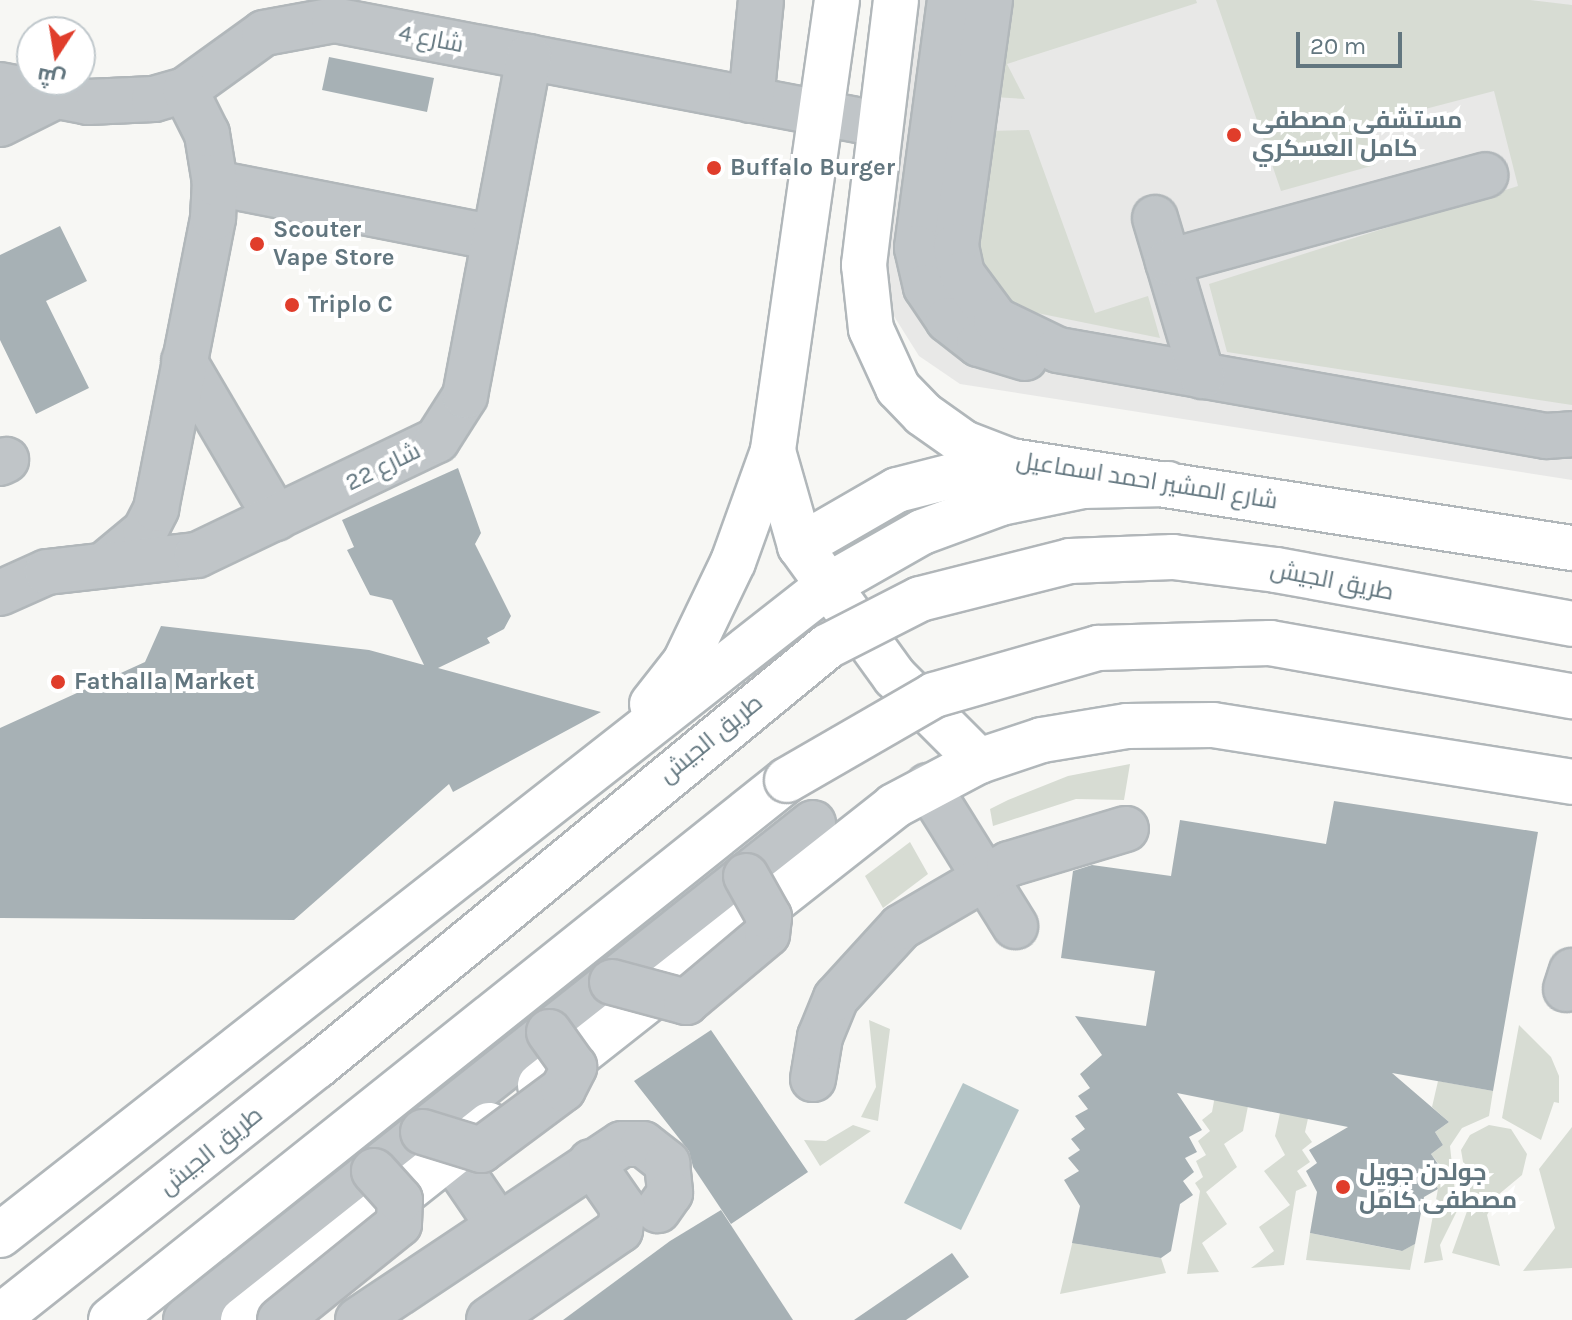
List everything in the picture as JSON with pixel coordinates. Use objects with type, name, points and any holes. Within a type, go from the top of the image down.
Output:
[{"type":"main road","points":[[617,749],[685,662],[733,562],[773,451],[837,0]]},
{"type":"main road","name":"شارع المشير احمد اسماعيل","points":[[896,0],[878,124],[864,265],[871,329],[898,388],[923,414],[964,443],[1011,461],[1572,548]]},
{"type":"main road","points":[[773,451],[800,546],[895,677],[979,761]]},
{"type":"main road","points":[[800,546],[897,490],[1011,461]]},
{"type":"main road","points":[[0,1235],[827,586],[922,532],[1001,503],[1083,486],[1168,484]]},
{"type":"main road","name":"طريق الجيش","points":[[0,1317],[317,1066],[828,646],[920,599],[1032,567],[1173,557],[1276,570],[1572,624]]},
{"type":"main road","points":[[111,1320],[787,780],[934,695],[1098,648],[1212,640],[1270,643],[1572,696]]},
{"type":"main road","points":[[243,1320],[437,1144],[857,833],[928,786],[979,761],[1080,731],[1173,723],[1260,731],[1572,782]]},
{"type":"street","points":[[751,100],[761,0]]},
{"type":"street","points":[[950,0],[920,209],[917,248],[926,287],[948,320],[979,344],[1017,357],[1058,350]]},
{"type":"street","points":[[990,0],[956,246],[962,274],[996,320],[1058,350],[1546,436],[1572,434]]},
{"type":"street","name":"شارع 4","points":[[56,96],[121,104],[185,90],[264,33],[299,22],[334,20],[878,124]]},
{"type":"street","name":"شارع 22","points":[[0,593],[47,572],[109,561],[197,555],[415,454],[454,420],[465,396],[529,57]]},
{"type":"street","points":[[109,561],[137,540],[156,509],[215,183],[207,134],[185,90]]},
{"type":"street","points":[[0,124],[56,96]]},
{"type":"street","points":[[1168,262],[1485,175]]},
{"type":"street","points":[[215,183],[495,238]]},
{"type":"street","points":[[1155,218],[1202,376]]},
{"type":"street","points":[[184,361],[276,518]]},
{"type":"street","points":[[928,786],[1015,926]]},
{"type":"street","points":[[186,1320],[374,1171],[437,1144],[481,1150],[563,1089],[574,1067],[549,1032],[813,823]]},
{"type":"street","points":[[813,1079],[826,1017],[847,980],[911,920],[985,876],[1061,844],[1126,829]]},
{"type":"street","points":[[612,982],[686,1002],[767,934],[769,917],[746,876]]},
{"type":"street","points":[[437,1144],[498,1225]]},
{"type":"street","points":[[358,1320],[622,1144],[652,1148],[671,1172],[670,1193],[658,1210]]},
{"type":"street","points":[[489,1320],[620,1230],[623,1208],[591,1162]]},
{"type":"street","points":[[280,1320],[399,1224],[400,1200],[374,1171]]},
{"type":"shaded area","name":"مستشفى مصطفى كامل العسكري","points":[[916,0],[1572,0],[1572,480],[960,384],[919,356],[892,313],[878,270]]},
{"type":"shaded area","points":[[1007,0],[1196,0],[1197,3],[1007,64],[1025,99],[994,97]]},
{"type":"shaded area","points":[[1216,0],[1530,0],[1572,5],[1572,405],[1227,352],[1209,284],[1518,186],[1494,91],[1364,125],[1375,165],[1281,191]]},
{"type":"shaded area","points":[[1029,130],[1095,313],[1148,296],[1160,338],[1002,306],[976,259],[990,131]]},
{"type":"shaded area","points":[[1130,764],[1124,800],[1076,799],[993,826],[990,809],[1008,800],[1068,776]]},
{"type":"shaded area","points":[[910,842],[928,874],[883,908],[865,876]]},
{"type":"shaded area","points":[[869,1020],[890,1029],[878,1121],[861,1117],[876,1087]]},
{"type":"shaded area","points":[[1519,1025],[1551,1057],[1559,1076],[1559,1103],[1554,1102],[1541,1140],[1502,1118]]},
{"type":"shaded area","points":[[1438,1081],[1493,1091],[1489,1116],[1462,1128],[1450,1146],[1457,1211],[1440,1245],[1443,1260],[1424,1263],[1438,1189],[1429,1173],[1440,1166],[1431,1154],[1443,1145],[1435,1132],[1449,1122],[1432,1107]]},
{"type":"shaded area","points":[[963,1083],[1019,1110],[961,1230],[904,1203]]},
{"type":"shaded area","points":[[1216,1090],[1248,1106],[1243,1131],[1224,1144],[1237,1167],[1206,1192],[1227,1224],[1202,1243],[1219,1272],[1187,1274],[1200,1191],[1195,1183],[1203,1177],[1196,1161],[1206,1155],[1198,1141],[1210,1131],[1202,1120],[1212,1112]]},
{"type":"shaded area","points":[[1311,1105],[1305,1132],[1312,1142],[1302,1150],[1310,1162],[1297,1171],[1307,1186],[1296,1191],[1284,1265],[1251,1268],[1274,1251],[1259,1227],[1290,1205],[1264,1171],[1285,1155],[1275,1136],[1280,1113]]},
{"type":"shaded area","points":[[853,1125],[871,1131],[820,1166],[804,1140],[826,1141]]},
{"type":"shaded area","points":[[1489,1125],[1511,1129],[1527,1154],[1522,1175],[1498,1195],[1487,1215],[1500,1266],[1452,1253],[1470,1203],[1461,1150],[1470,1135]]},
{"type":"shaded area","points":[[1572,1127],[1572,1268],[1523,1271],[1555,1228],[1539,1169]]},
{"type":"shaded area","points":[[1310,1233],[1401,1251],[1415,1244],[1410,1270],[1306,1260]]},
{"type":"shaded area","points":[[1074,1236],[1078,1244],[1161,1258],[1166,1273],[1060,1294]]},
{"type":"building","points":[[329,57],[434,78],[427,112],[322,90]]},
{"type":"building","points":[[60,226],[87,281],[46,301],[89,388],[36,414],[0,340],[0,255]]},
{"type":"building","points":[[458,468],[481,533],[475,544],[511,616],[504,629],[487,638],[490,643],[438,668],[601,712],[453,792],[449,784],[294,920],[0,918],[0,728],[145,662],[161,626],[369,650],[424,665],[392,600],[370,595],[347,550],[354,547],[342,520]]},
{"type":"building","points":[[1334,801],[1538,832],[1493,1091],[1392,1073],[1449,1122],[1435,1132],[1443,1145],[1431,1154],[1440,1167],[1429,1173],[1438,1189],[1424,1197],[1415,1244],[1402,1251],[1310,1233],[1317,1192],[1306,1171],[1317,1163],[1309,1150],[1348,1127],[1177,1093],[1202,1130],[1189,1137],[1197,1152],[1185,1158],[1194,1172],[1183,1181],[1193,1195],[1180,1204],[1171,1251],[1161,1258],[1072,1243],[1080,1206],[1064,1180],[1079,1171],[1068,1158],[1080,1150],[1071,1139],[1085,1129],[1075,1116],[1088,1109],[1078,1096],[1090,1088],[1080,1074],[1102,1055],[1075,1016],[1146,1026],[1155,971],[1061,958],[1073,871],[1092,865],[1171,876],[1180,820],[1326,844]]},
{"type":"building","points":[[711,1030],[808,1172],[731,1224],[693,1167],[689,1151],[634,1081]]},
{"type":"building","points":[[721,1210],[793,1320],[563,1320],[670,1241]]},
{"type":"building","points":[[952,1253],[969,1277],[906,1320],[854,1320]]},
{"type":"place","name":"مستشفى مصطفى كامل العسكري","points":[[1234,135]]},
{"type":"place","name":"Buffalo Burger","points":[[714,168]]},
{"type":"place","name":"Scouter Vape Store","points":[[257,244]]},
{"type":"place","name":"Triplo C","points":[[292,305]]},
{"type":"place","name":"Fathalla Market","points":[[58,682]]},
{"type":"place","name":"جولدن جويل مصطفى كامل","points":[[1343,1187]]}]
